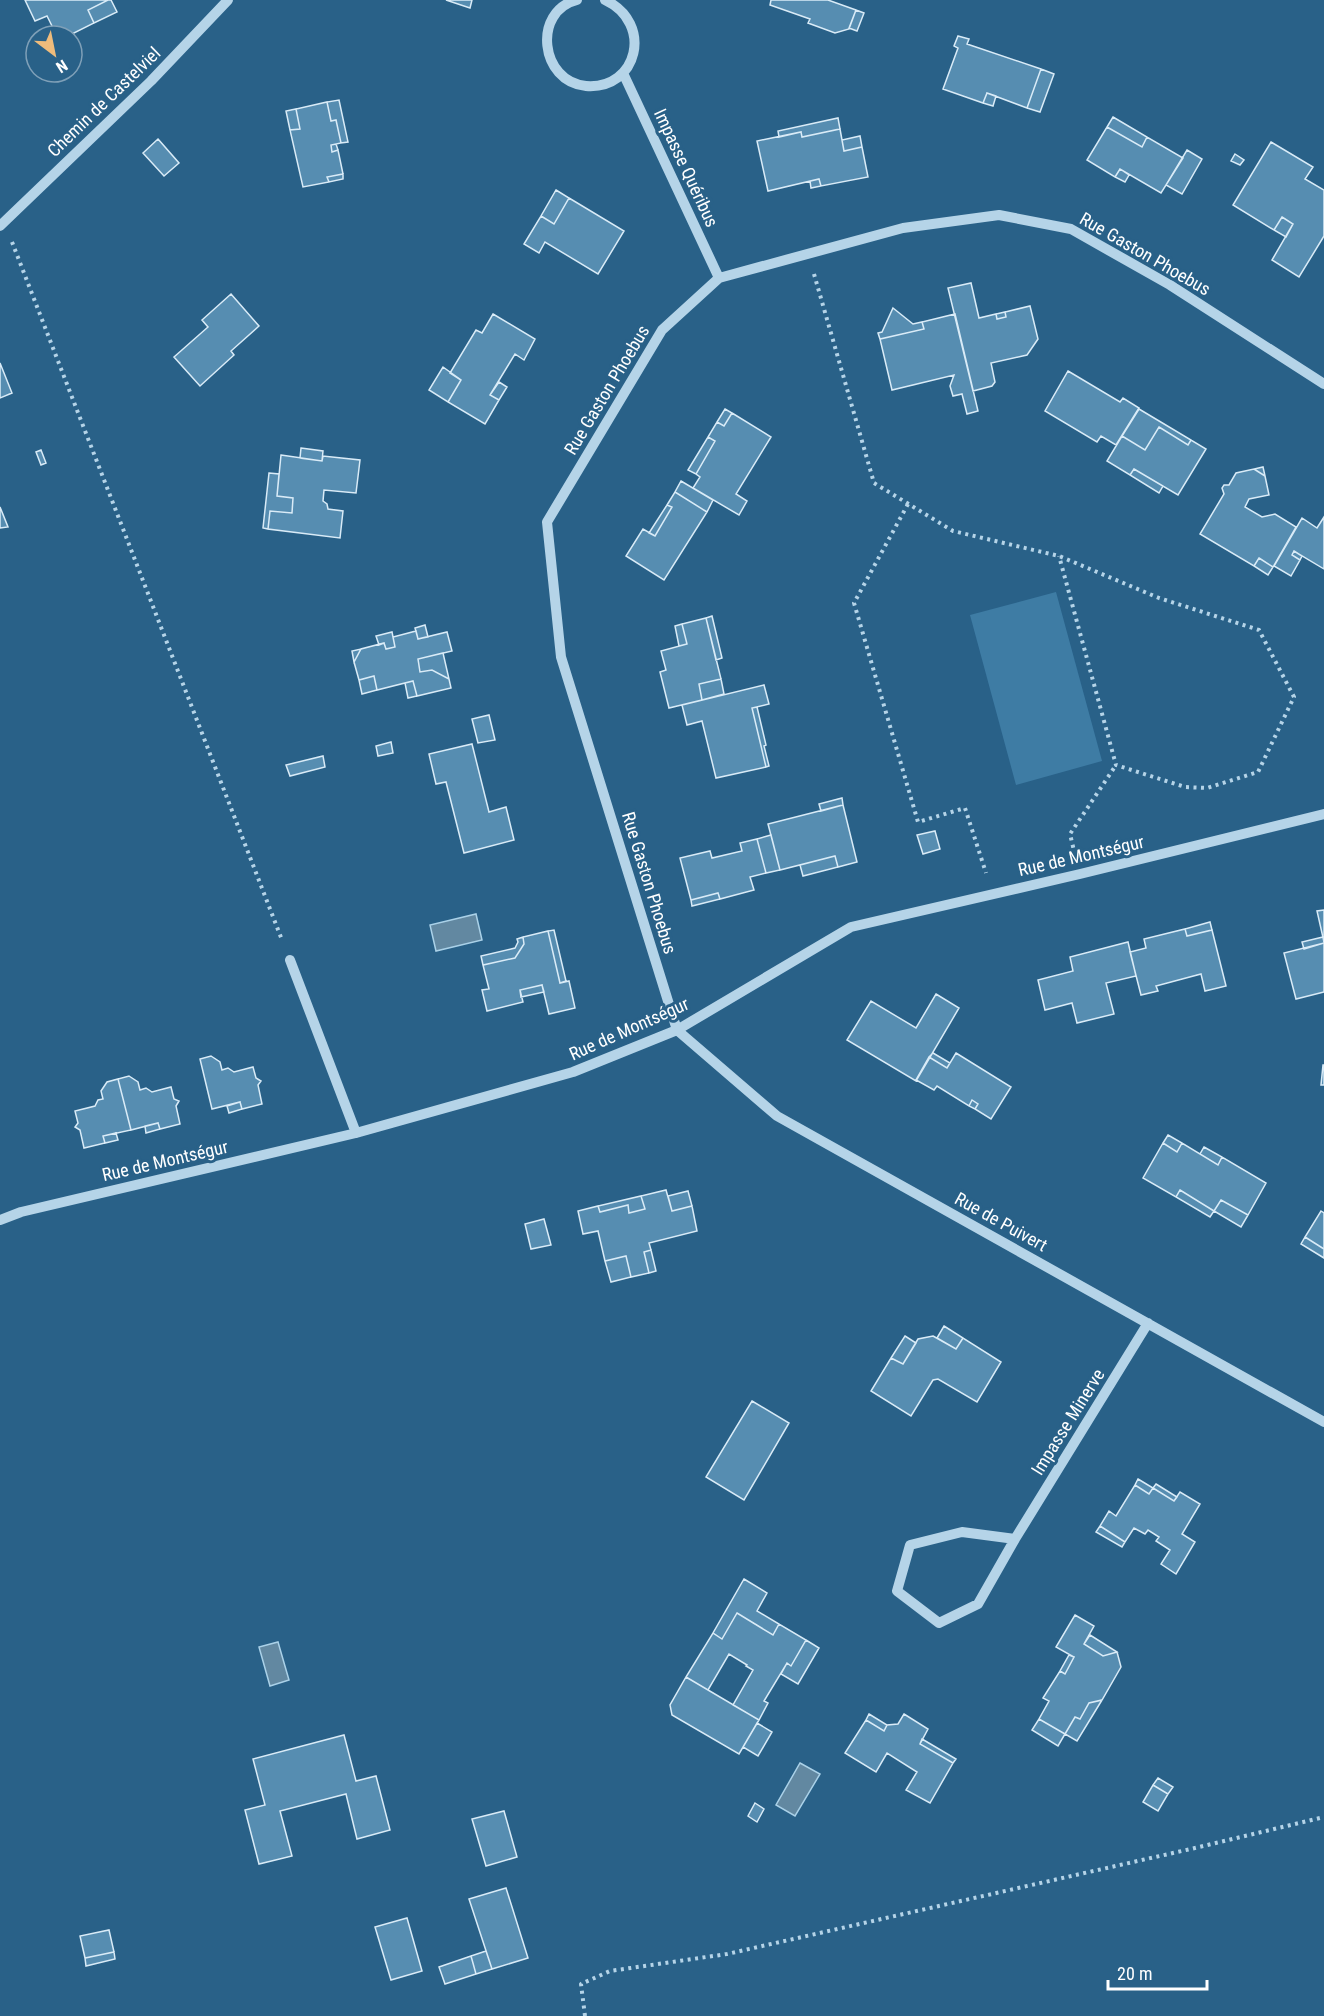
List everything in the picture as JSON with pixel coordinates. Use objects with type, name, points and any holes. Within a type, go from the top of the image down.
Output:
[{"type":"street","name":"Chemin de Castelviel","points":[[2,224],[151,81],[228,0]]},
{"type":"street","points":[[577,0],[559,10],[551,21],[547,35],[547,49],[551,62],[559,74],[571,82],[584,86],[598,86],[623,73],[631,60],[635,46],[634,30],[627,16],[616,5],[604,0]]},
{"type":"street","name":"Impasse Quéribus","points":[[623,73],[719,278]]},
{"type":"street","name":"Rue Gaston Phoebus","points":[[677,1030],[561,657],[547,522],[662,330],[719,278],[903,228],[999,215],[1071,229],[1170,285],[1324,384]]},
{"type":"street","name":"Rue de Montségur","points":[[0,1220],[21,1212],[356,1133],[573,1072],[677,1030],[851,927],[1324,814]]},
{"type":"street","points":[[290,960],[356,1133]]},
{"type":"street","name":"Rue de Puivert","points":[[677,1030],[777,1116],[1324,1422]]},
{"type":"street","name":"Impasse Minerve","points":[[1015,1539],[962,1532],[910,1545],[897,1591],[939,1623],[978,1604],[1015,1539],[1148,1323]]},
{"type":"path","points":[[2,224],[290,960]]},
{"type":"path","points":[[808,253],[874,483],[952,531],[1059,556],[1159,598],[1259,630],[1294,697],[1258,772],[1207,788],[1185,788],[1116,765]]},
{"type":"path","points":[[908,504],[854,603],[918,822],[966,808],[993,894]]},
{"type":"path","points":[[1059,556],[1116,765],[1070,834],[1080,874]]},
{"type":"path","points":[[585,2016],[581,1984],[610,1971],[727,1954],[1324,1817]]},
{"type":"shaded area","points":[[1056,592],[1102,761],[1016,785],[970,615]]},
{"type":"shaded area","points":[[476,914],[482,940],[436,951],[430,925]]},
{"type":"shaded area","points":[[278,1642],[289,1680],[270,1686],[259,1647]]},
{"type":"shaded area","points":[[800,1763],[820,1774],[795,1816],[776,1805]]},
{"type":"building","points":[[25,0],[108,0],[88,10],[94,23],[84,28],[84,24],[51,24],[47,16],[35,21]]},
{"type":"building","points":[[111,0],[117,12],[94,23],[88,10]]},
{"type":"building","points":[[446,0],[472,0],[470,8]]},
{"type":"building","points":[[771,0],[828,0],[856,10],[849,29],[835,33],[808,23],[810,19],[770,5]]},
{"type":"building","points":[[856,10],[864,13],[857,31],[849,28]]},
{"type":"building","points":[[958,36],[969,39],[967,44],[1041,69],[1027,108],[987,93],[983,103],[943,89],[958,48],[954,46]]},
{"type":"building","points":[[1041,69],[1054,74],[1040,112],[1027,108]]},
{"type":"building","points":[[987,93],[996,96],[993,106],[983,103]]},
{"type":"building","points":[[339,100],[348,142],[341,143],[336,120],[331,121],[327,102]]},
{"type":"building","points":[[327,102],[331,121],[336,120],[341,143],[331,145],[332,152],[338,150],[343,174],[327,177],[329,182],[303,187],[290,130],[300,129],[296,109]]},
{"type":"building","points":[[296,109],[300,129],[290,130],[286,111]]},
{"type":"building","points":[[1113,117],[1147,137],[1142,147],[1107,127]]},
{"type":"building","points":[[838,118],[840,129],[802,137],[801,132],[779,137],[778,131]]},
{"type":"building","points":[[1107,127],[1142,147],[1147,137],[1183,158],[1161,193],[1120,169],[1115,177],[1087,160]]},
{"type":"building","points":[[840,129],[844,151],[862,147],[868,177],[821,186],[819,179],[768,191],[757,141],[801,132],[802,137]]},
{"type":"building","points":[[860,136],[862,147],[844,151],[842,140]]},
{"type":"building","points":[[158,139],[179,163],[164,176],[143,153]]},
{"type":"building","points":[[1271,142],[1313,167],[1305,179],[1324,190],[1324,236],[1299,277],[1272,260],[1293,224],[1282,217],[1274,230],[1233,205]]},
{"type":"building","points":[[336,144],[338,150],[332,152],[331,145]]},
{"type":"building","points":[[1187,150],[1202,159],[1182,194],[1166,185]]},
{"type":"building","points":[[1235,154],[1244,160],[1240,165],[1231,161]]},
{"type":"building","points":[[1120,169],[1129,175],[1125,182],[1115,177]]},
{"type":"building","points":[[343,174],[343,179],[329,182],[327,177]]},
{"type":"building","points":[[819,179],[821,186],[811,188],[810,181]]},
{"type":"building","points":[[556,190],[569,198],[554,224],[541,216]]},
{"type":"building","points":[[569,198],[624,231],[598,274],[545,242],[539,253],[524,244],[541,216],[554,224]]},
{"type":"building","points":[[1282,217],[1293,224],[1286,237],[1274,230]]},
{"type":"building","points":[[971,283],[979,318],[996,314],[997,319],[1006,317],[1005,312],[1030,306],[1038,339],[1027,355],[991,363],[995,382],[992,386],[973,391],[948,288]]},
{"type":"building","points":[[231,294],[259,326],[231,351],[234,355],[200,386],[174,357],[208,327],[202,320]]},
{"type":"building","points":[[893,308],[913,324],[922,322],[924,329],[880,339],[878,333],[882,332]]},
{"type":"building","points":[[1005,312],[1006,317],[997,319],[996,314]]},
{"type":"building","points":[[493,314],[535,339],[524,360],[515,354],[490,395],[499,400],[485,424],[448,402],[461,380],[450,373],[476,330],[482,333]]},
{"type":"building","points":[[955,314],[978,411],[967,414],[962,394],[953,396],[950,386],[954,375],[892,390],[880,339],[924,329],[922,322]]},
{"type":"building","points":[[0,363],[12,393],[0,398]]},
{"type":"building","points":[[443,367],[461,380],[448,402],[429,390]]},
{"type":"building","points":[[1068,371],[1120,402],[1123,398],[1139,408],[1116,445],[1101,436],[1097,442],[1045,411]]},
{"type":"building","points":[[499,382],[507,387],[499,400],[490,395]]},
{"type":"building","points":[[725,409],[732,413],[724,426],[717,422]]},
{"type":"building","points":[[1139,409],[1191,440],[1188,445],[1159,427],[1145,450],[1122,436]]},
{"type":"building","points":[[732,413],[771,437],[736,494],[747,501],[739,515],[693,488],[700,477],[696,474],[715,441],[708,437],[717,422],[724,426]]},
{"type":"building","points":[[1159,427],[1188,445],[1191,440],[1206,449],[1178,495],[1134,469],[1130,475],[1107,461],[1122,436],[1145,450]]},
{"type":"building","points":[[708,437],[715,441],[696,474],[688,470]]},
{"type":"building","points":[[301,448],[323,451],[322,461],[300,458]]},
{"type":"building","points":[[41,450],[46,463],[41,465],[36,452]]},
{"type":"building","points":[[281,455],[322,461],[323,456],[360,460],[356,493],[324,490],[323,501],[327,504],[328,509],[343,511],[340,538],[268,529],[270,511],[292,513],[293,498],[277,496]]},
{"type":"building","points":[[1263,467],[1265,476],[1254,469]]},
{"type":"building","points":[[1134,469],[1163,486],[1159,493],[1130,475]]},
{"type":"building","points":[[1254,469],[1265,476],[1269,495],[1249,499],[1245,507],[1262,517],[1275,514],[1296,527],[1273,567],[1259,558],[1254,566],[1200,534],[1224,494],[1222,488],[1224,485],[1229,485],[1236,473]]},
{"type":"building","points":[[269,473],[279,474],[277,496],[293,498],[292,513],[270,511],[268,529],[263,528]]},
{"type":"building","points":[[681,481],[713,500],[707,512],[675,492]]},
{"type":"building","points":[[675,492],[707,512],[664,580],[626,556],[643,529],[655,536],[672,507],[667,505]]},
{"type":"building","points":[[667,505],[672,507],[655,536],[649,533]]},
{"type":"building","points":[[0,507],[8,527],[0,528]]},
{"type":"building","points":[[1324,517],[1324,569],[1294,551],[1292,555],[1300,560],[1291,576],[1274,566],[1302,518],[1317,528]]},
{"type":"building","points":[[1294,551],[1302,556],[1300,560],[1292,555]]},
{"type":"building","points":[[1259,558],[1273,567],[1268,575],[1254,566]]},
{"type":"building","points":[[712,616],[722,658],[716,660],[706,618]]},
{"type":"building","points":[[706,618],[721,679],[699,684],[702,700],[669,708],[660,672],[666,670],[661,651],[687,644],[682,624]]},
{"type":"building","points":[[682,624],[687,644],[679,646],[675,626]]},
{"type":"building","points":[[425,625],[428,637],[418,639],[415,628]]},
{"type":"building","points":[[416,631],[418,639],[447,632],[452,651],[418,659],[420,672],[432,670],[449,679],[451,688],[417,696],[413,681],[377,690],[374,676],[359,680],[354,662],[361,649],[384,643],[386,649],[395,647],[393,637]]},
{"type":"building","points":[[392,632],[395,647],[386,649],[384,643],[379,645],[376,636]]},
{"type":"building","points":[[361,649],[354,662],[352,651]]},
{"type":"building","points":[[443,653],[449,679],[432,670],[420,672],[418,659]]},
{"type":"building","points":[[374,676],[377,690],[362,694],[359,680]]},
{"type":"building","points":[[721,679],[724,694],[702,700],[699,684]]},
{"type":"building","points":[[413,681],[417,696],[408,698],[405,683]]},
{"type":"building","points":[[764,685],[769,704],[752,708],[766,767],[716,778],[702,721],[687,725],[682,705]]},
{"type":"building","points":[[757,707],[766,745],[764,746],[769,766],[766,767],[752,708]]},
{"type":"building","points":[[489,715],[495,740],[478,743],[472,719]]},
{"type":"building","points":[[391,742],[393,753],[378,756],[376,746]]},
{"type":"building","points":[[472,744],[489,812],[506,807],[514,840],[464,853],[446,782],[436,784],[429,754]]},
{"type":"building","points":[[323,756],[325,767],[290,776],[286,765]]},
{"type":"building","points":[[842,798],[843,805],[821,811],[819,804]]},
{"type":"building","points":[[843,805],[857,862],[838,867],[835,856],[780,870],[768,824]]},
{"type":"building","points":[[935,831],[940,849],[923,854],[917,835]]},
{"type":"building","points":[[771,835],[780,870],[766,873],[757,839]]},
{"type":"building","points":[[757,839],[766,873],[750,877],[754,890],[720,899],[718,893],[691,900],[680,858],[710,851],[712,858],[742,851],[740,843]]},
{"type":"building","points":[[835,856],[838,867],[803,876],[800,865]]},
{"type":"building","points":[[718,893],[720,899],[692,906],[691,900]]},
{"type":"building","points":[[1324,910],[1324,942],[1317,911]]},
{"type":"building","points":[[1210,922],[1212,930],[1187,936],[1185,929]]},
{"type":"building","points":[[1185,929],[1187,936],[1212,930],[1226,986],[1205,991],[1201,974],[1156,986],[1158,991],[1141,995],[1130,952],[1146,948],[1144,939]]},
{"type":"building","points":[[554,930],[566,981],[560,983],[548,931]]},
{"type":"building","points":[[548,931],[560,983],[569,981],[575,1008],[549,1014],[542,985],[520,990],[523,1002],[487,1011],[482,990],[489,989],[483,965],[515,958],[524,944],[523,937]]},
{"type":"building","points":[[523,937],[524,944],[515,958],[483,965],[481,956],[515,948],[517,939]]},
{"type":"building","points":[[1323,937],[1324,943],[1304,949],[1302,942]]},
{"type":"building","points":[[1128,942],[1136,976],[1106,983],[1114,1014],[1077,1023],[1072,1003],[1045,1010],[1038,980],[1073,971],[1070,957]]},
{"type":"building","points":[[1324,943],[1324,992],[1296,999],[1284,953]]},
{"type":"building","points":[[542,985],[544,992],[521,997],[520,990]]},
{"type":"building","points":[[936,994],[959,1008],[916,1081],[847,1040],[871,1001],[916,1028]]},
{"type":"building","points":[[933,1053],[950,1063],[947,1068],[929,1057]]},
{"type":"building","points":[[956,1053],[1011,1087],[991,1119],[975,1109],[978,1104],[972,1100],[969,1106],[937,1086],[934,1090],[916,1080],[929,1057],[947,1068]]},
{"type":"building","points":[[211,1056],[220,1062],[222,1070],[228,1068],[234,1072],[253,1067],[256,1078],[261,1081],[258,1085],[262,1104],[242,1109],[240,1102],[212,1109],[200,1059]]},
{"type":"building","points":[[1323,1065],[1324,1085],[1321,1085]]},
{"type":"building","points":[[129,1076],[138,1082],[140,1090],[146,1088],[152,1092],[171,1087],[174,1099],[179,1101],[176,1106],[180,1124],[160,1129],[158,1123],[131,1130],[118,1079]]},
{"type":"building","points":[[118,1079],[131,1130],[103,1136],[105,1143],[84,1148],[80,1130],[75,1127],[78,1123],[75,1111],[95,1106],[98,1100],[103,1099],[101,1091],[107,1082]]},
{"type":"building","points":[[972,1100],[978,1104],[975,1109],[969,1106]]},
{"type":"building","points":[[240,1102],[242,1109],[229,1113],[227,1106]]},
{"type":"building","points":[[158,1123],[160,1129],[146,1133],[145,1126]]},
{"type":"building","points":[[116,1133],[118,1140],[105,1143],[103,1136]]},
{"type":"building","points":[[1168,1135],[1182,1143],[1177,1152],[1163,1143]]},
{"type":"building","points":[[1163,1143],[1177,1152],[1182,1143],[1218,1165],[1222,1157],[1266,1183],[1248,1215],[1221,1200],[1214,1211],[1180,1190],[1176,1197],[1143,1178]]},
{"type":"building","points":[[1204,1147],[1222,1157],[1218,1165],[1200,1154]]},
{"type":"building","points":[[666,1190],[672,1211],[692,1206],[697,1231],[649,1243],[651,1250],[644,1252],[649,1273],[631,1277],[626,1256],[605,1261],[598,1231],[583,1234],[578,1211],[598,1206],[600,1212],[628,1205],[629,1213],[645,1209],[641,1196]]},
{"type":"building","points":[[1180,1190],[1214,1211],[1210,1217],[1176,1197]]},
{"type":"building","points":[[688,1191],[692,1206],[672,1211],[668,1196]]},
{"type":"building","points":[[641,1196],[645,1209],[629,1213],[628,1205],[600,1212],[598,1206]]},
{"type":"building","points":[[1221,1200],[1248,1215],[1241,1227],[1214,1211]]},
{"type":"building","points":[[1321,1211],[1324,1213],[1324,1249],[1305,1237]]},
{"type":"building","points":[[544,1219],[551,1245],[531,1249],[525,1224]]},
{"type":"building","points":[[1305,1237],[1324,1249],[1324,1258],[1301,1244]]},
{"type":"building","points":[[651,1250],[656,1271],[649,1273],[644,1252]]},
{"type":"building","points":[[626,1256],[631,1277],[611,1282],[605,1261]]},
{"type":"building","points":[[944,1326],[963,1338],[956,1349],[937,1338]]},
{"type":"building","points":[[905,1336],[916,1343],[903,1364],[891,1358]]},
{"type":"building","points":[[933,1336],[956,1349],[963,1338],[1001,1362],[977,1402],[938,1379],[933,1380],[911,1416],[871,1391],[891,1358],[903,1364],[918,1339]]},
{"type":"building","points":[[752,1401],[789,1423],[744,1500],[706,1477]]},
{"type":"building","points":[[1138,1479],[1153,1488],[1149,1494],[1135,1485]]},
{"type":"building","points":[[1156,1484],[1177,1497],[1174,1501],[1153,1488]]},
{"type":"building","points":[[1135,1485],[1149,1494],[1153,1488],[1174,1501],[1180,1492],[1200,1504],[1182,1534],[1195,1542],[1176,1574],[1161,1564],[1170,1550],[1156,1541],[1159,1537],[1148,1530],[1145,1534],[1134,1528],[1125,1542],[1100,1526],[1109,1511],[1116,1516]]},
{"type":"building","points":[[1100,1526],[1125,1542],[1122,1547],[1096,1532]]},
{"type":"building","points":[[744,1579],[767,1593],[757,1611],[779,1624],[773,1635],[737,1613],[722,1639],[713,1633]]},
{"type":"building","points":[[737,1613],[773,1635],[779,1624],[806,1640],[791,1666],[787,1663],[764,1701],[768,1703],[759,1720],[733,1705],[753,1670],[729,1654],[708,1690],[686,1677],[713,1633],[722,1639]]},
{"type":"building","points":[[1075,1615],[1094,1626],[1084,1644],[1103,1656],[1117,1652],[1121,1667],[1102,1700],[1089,1703],[1080,1719],[1075,1717],[1065,1734],[1039,1719],[1049,1701],[1043,1698],[1060,1671],[1065,1674],[1074,1657],[1056,1647]]},
{"type":"building","points":[[1090,1635],[1117,1652],[1103,1656],[1084,1644]]},
{"type":"building","points":[[806,1640],[819,1648],[798,1684],[781,1674],[787,1663],[791,1666]]},
{"type":"building","points":[[1069,1655],[1074,1657],[1065,1674],[1060,1671]]},
{"type":"building","points":[[686,1677],[759,1720],[739,1754],[672,1715],[670,1705]]},
{"type":"building","points":[[1102,1700],[1077,1741],[1065,1734],[1075,1717],[1080,1719],[1089,1703]]},
{"type":"building","points":[[869,1714],[887,1725],[884,1731],[866,1720]]},
{"type":"building","points":[[904,1714],[928,1729],[920,1744],[953,1763],[930,1803],[906,1790],[917,1772],[887,1753],[876,1772],[845,1753],[866,1720],[884,1731],[887,1725],[898,1724]]},
{"type":"building","points":[[1039,1719],[1065,1734],[1058,1746],[1032,1730]]},
{"type":"building","points":[[757,1723],[772,1732],[758,1756],[743,1747]]},
{"type":"building","points":[[344,1735],[356,1781],[376,1776],[390,1830],[357,1839],[346,1794],[280,1811],[292,1856],[259,1864],[245,1810],[265,1805],[253,1759]]},
{"type":"building","points":[[922,1739],[956,1759],[953,1763],[920,1744]]},
{"type":"building","points":[[1158,1778],[1173,1787],[1168,1794],[1153,1785]]},
{"type":"building","points":[[1153,1785],[1168,1794],[1158,1811],[1143,1802]]},
{"type":"building","points":[[755,1803],[764,1809],[757,1822],[748,1816]]},
{"type":"building","points":[[504,1811],[517,1857],[486,1866],[472,1819]]},
{"type":"building","points":[[506,1888],[528,1958],[492,1969],[469,1899]]},
{"type":"building","points":[[407,1918],[422,1971],[391,1980],[375,1927]]},
{"type":"building","points":[[109,1930],[114,1952],[85,1958],[80,1936]]},
{"type":"building","points":[[486,1951],[492,1969],[476,1974],[471,1956]]},
{"type":"building","points":[[114,1952],[115,1959],[86,1966],[85,1958]]},
{"type":"building","points":[[471,1956],[476,1974],[445,1984],[439,1967]]}]
